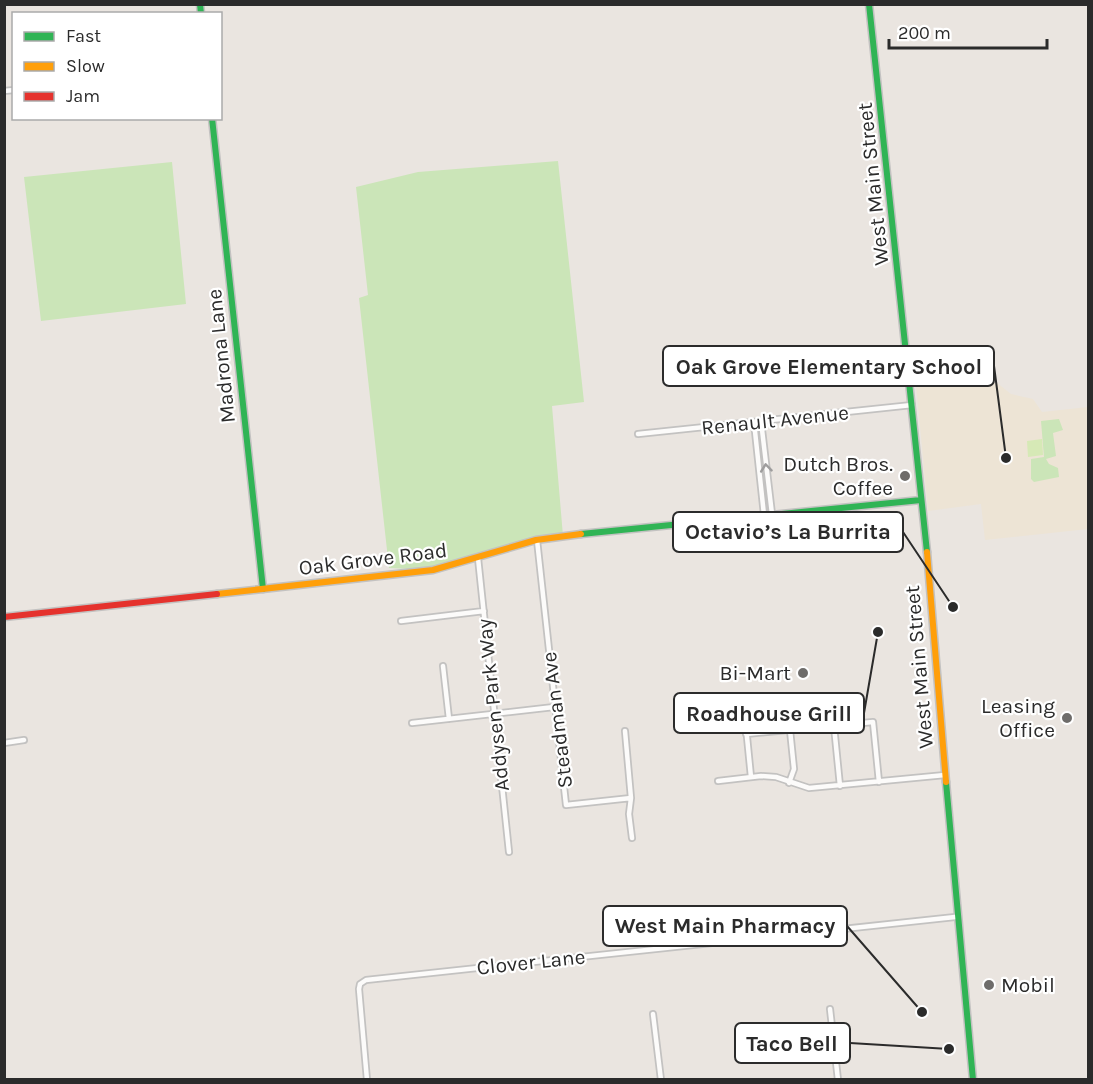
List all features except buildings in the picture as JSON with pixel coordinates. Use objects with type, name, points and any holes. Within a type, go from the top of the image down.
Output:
[{"type":"street","name":"West Main Street","points":[[869,4],[921,500],[955,917]]},
{"type":"street","name":"Madrona Lane","points":[[212,120],[263,589]]},
{"type":"street","name":"Renault Avenue","points":[[638,434],[912,405]]},
{"type":"street","points":[[761,421],[768,515]]},
{"type":"street","points":[[754,422],[768,515]]},
{"type":"street","name":"Oak Grove Road","points":[[4,617],[433,570],[478,558],[514,544],[537,540],[921,500]]},
{"type":"street","name":"Steadman Ave","points":[[537,540],[566,805],[631,798]]},
{"type":"street","name":"Addysen Park Way","points":[[478,558],[509,852]]},
{"type":"street","points":[[401,621],[484,611]]},
{"type":"street","points":[[443,666],[449,719]]},
{"type":"street","points":[[412,723],[554,707]]},
{"type":"street","points":[[745,717],[751,777]]},
{"type":"street","points":[[747,734],[873,722],[879,782]]},
{"type":"street","points":[[834,726],[840,786]]},
{"type":"street","points":[[789,783],[794,769],[790,730]]},
{"type":"street","points":[[625,731],[632,838]]},
{"type":"street","points":[[4,743],[24,740]]},
{"type":"street","points":[[718,781],[776,777],[808,788],[945,775]]},
{"type":"street","points":[[955,917],[973,1080]]},
{"type":"street","name":"Clover Lane","points":[[367,1080],[360,984],[366,980],[955,917]]},
{"type":"street","points":[[830,1009],[838,1080]]},
{"type":"street","points":[[653,1014],[661,1080]]},
{"type":"shaded area","points":[[914,363],[996,382],[1011,394],[1033,399],[1042,412],[1088,407],[1088,529],[985,540],[981,504],[928,511]]},
{"type":"green space","points":[[558,161],[584,402],[552,406],[563,536],[433,570],[389,568],[359,298],[368,295],[356,187],[418,172]]},
{"type":"green space","points":[[172,162],[186,304],[41,321],[24,177]]},
{"type":"green space","points":[[1059,419],[1063,430],[1053,433],[1056,456],[1046,459],[1049,464],[1058,468],[1059,477],[1034,482],[1031,479],[1031,459],[1044,457],[1041,421]]},
{"type":"green space","points":[[1042,439],[1043,455],[1028,457],[1027,441]]},
{"type":"traffic: fast","points":[[200,4],[201,12]]},
{"type":"traffic: fast","points":[[869,4],[927,552]]},
{"type":"traffic: fast","points":[[212,120],[263,589]]},
{"type":"traffic: fast","points":[[581,534],[921,500]]},
{"type":"traffic: fast","points":[[946,782],[973,1080]]},
{"type":"traffic: slow","points":[[217,594],[433,570],[536,540],[581,534]]},
{"type":"traffic: slow","points":[[927,552],[946,782]]},
{"type":"traffic: jam","points":[[4,617],[217,594]]},
{"type":"place","name":"Oak Grove Elementary School","points":[[1006,458]]},
{"type":"place","name":"Dutch Bros. Coffee","points":[[905,476]]},
{"type":"place","name":"Octavio’s La Burrita","points":[[953,607]]},
{"type":"place","name":"Roadhouse Grill","points":[[878,632]]},
{"type":"place","name":"Bi-Mart","points":[[803,673]]},
{"type":"place","name":"Leasing Office","points":[[1067,718]]},
{"type":"place","name":"Mobil","points":[[989,985]]},
{"type":"place","name":"West Main Pharmacy","points":[[922,1012]]},
{"type":"place","name":"Taco Bell","points":[[949,1049]]}]
